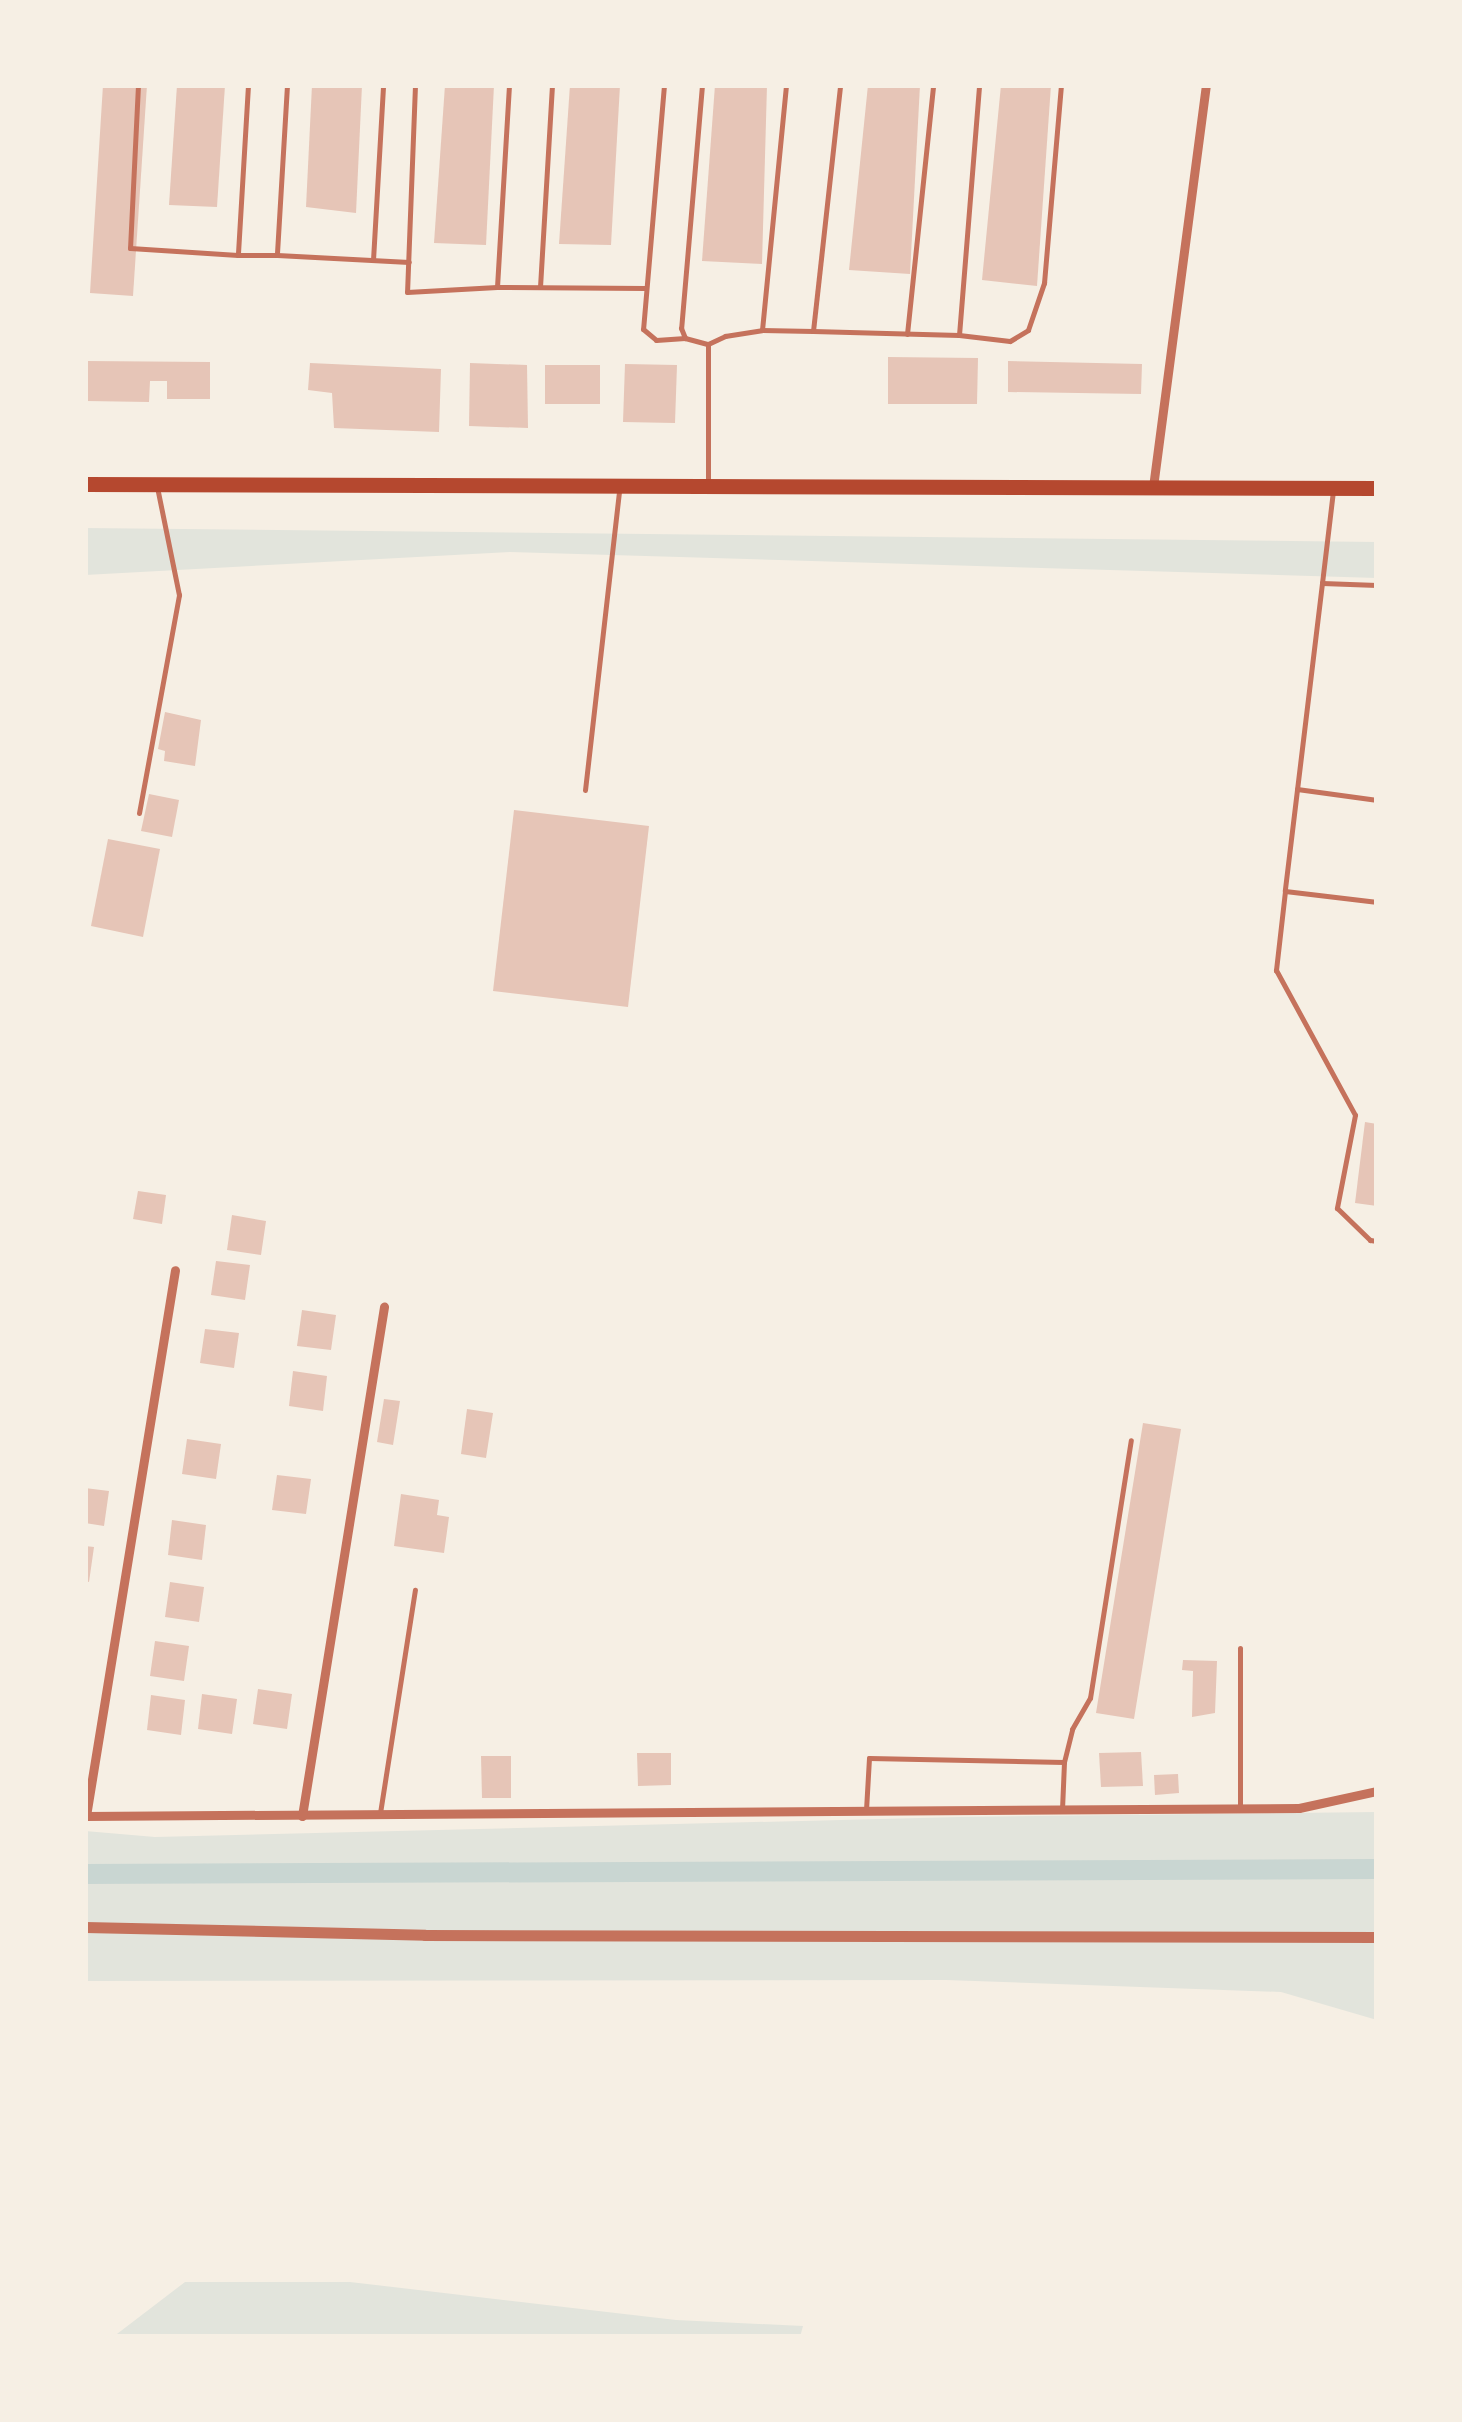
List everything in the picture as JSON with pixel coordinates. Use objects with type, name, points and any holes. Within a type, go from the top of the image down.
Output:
[{"type":"main road","points":[[85,484],[1377,488]]},
{"type":"street","points":[[1153,487],[1206,85]]},
{"type":"street","points":[[176,1270],[85,1816],[1299,1808],[1377,1791]]},
{"type":"street","points":[[302,1816],[384,1307]]},
{"type":"street","points":[[85,1927],[425,1935],[1377,1937]]},
{"type":"lane","points":[[138,85],[130,248],[408,262]]},
{"type":"lane","points":[[238,255],[248,85]]},
{"type":"lane","points":[[277,255],[287,85]]},
{"type":"lane","points":[[373,260],[383,85]]},
{"type":"lane","points":[[415,85],[407,292],[497,287],[644,288]]},
{"type":"lane","points":[[497,287],[509,85]]},
{"type":"lane","points":[[540,287],[552,85]]},
{"type":"lane","points":[[664,85],[643,329],[649,337],[685,338],[708,344],[725,336],[762,330],[959,335],[1010,341],[1028,330],[1044,283],[1061,85]]},
{"type":"lane","points":[[685,338],[681,315],[702,85]]},
{"type":"lane","points":[[762,330],[786,85]]},
{"type":"lane","points":[[813,331],[840,85]]},
{"type":"lane","points":[[907,334],[933,85]]},
{"type":"lane","points":[[959,335],[979,85]]},
{"type":"lane","points":[[708,344],[708,484]]},
{"type":"lane","points":[[585,790],[620,483]]},
{"type":"lane","points":[[138,813],[179,595],[156,484]]},
{"type":"lane","points":[[1333,488],[1276,970],[1355,1115],[1338,1208],[1370,1240],[1377,1241]]},
{"type":"lane","points":[[1322,582],[1377,585]]},
{"type":"lane","points":[[1297,789],[1377,800]]},
{"type":"lane","points":[[1285,892],[1377,902]]},
{"type":"lane","points":[[1062,1811],[1064,1762],[1072,1729],[1090,1698],[1132,1440]]},
{"type":"lane","points":[[380,1813],[415,1590]]},
{"type":"lane","points":[[1240,1648],[1240,1808]]},
{"type":"lane","points":[[866,1813],[870,1758],[1064,1762]]},
{"type":"shaded area","points":[[85,528],[1377,542],[1377,578],[510,552],[85,575]]},
{"type":"shaded area","points":[[1377,1812],[1377,2020],[1281,1992],[946,1980],[85,1981],[85,1831],[155,1837],[959,1817]]},
{"type":"shaded area","points":[[185,2282],[350,2282],[676,2320],[803,2326],[800,2337],[113,2337]]},
{"type":"building","points":[[103,85],[147,85],[133,296],[90,293]]},
{"type":"building","points":[[177,85],[225,85],[217,207],[169,205]]},
{"type":"building","points":[[312,85],[362,85],[356,213],[306,207]]},
{"type":"building","points":[[445,85],[494,85],[486,245],[434,243]]},
{"type":"building","points":[[570,85],[620,85],[611,245],[559,244]]},
{"type":"building","points":[[715,85],[767,85],[762,264],[702,261]]},
{"type":"building","points":[[868,85],[920,85],[910,274],[849,270]]},
{"type":"building","points":[[1001,85],[1051,85],[1037,286],[982,280]]},
{"type":"building","points":[[888,357],[978,358],[977,404],[888,404]]},
{"type":"building","points":[[86,361],[210,362],[210,399],[167,399],[167,381],[150,381],[149,402],[86,401]]},
{"type":"building","points":[[1008,361],[1142,364],[1141,394],[1008,392]]},
{"type":"building","points":[[310,363],[441,369],[439,432],[334,428],[332,393],[308,390]]},
{"type":"building","points":[[470,363],[527,365],[528,428],[469,426]]},
{"type":"building","points":[[625,364],[677,365],[675,423],[623,422]]},
{"type":"building","points":[[545,365],[600,365],[600,404],[545,404]]},
{"type":"building","points":[[165,712],[201,720],[195,766],[164,761],[165,751],[158,749]]},
{"type":"building","points":[[149,794],[179,800],[172,837],[141,831]]},
{"type":"building","points":[[514,810],[649,826],[628,1007],[493,991]]},
{"type":"building","points":[[108,839],[160,849],[143,937],[91,926]]},
{"type":"building","points":[[1365,1122],[1377,1124],[1377,1206],[1355,1203]]},
{"type":"building","points":[[138,1191],[166,1195],[162,1224],[133,1219]]},
{"type":"building","points":[[232,1215],[266,1221],[261,1255],[227,1250]]},
{"type":"building","points":[[216,1261],[250,1265],[245,1300],[211,1295]]},
{"type":"building","points":[[302,1310],[336,1315],[331,1350],[297,1346]]},
{"type":"building","points":[[205,1329],[239,1333],[234,1368],[200,1363]]},
{"type":"building","points":[[293,1371],[327,1376],[323,1411],[289,1406]]},
{"type":"building","points":[[384,1399],[400,1401],[393,1445],[377,1442]]},
{"type":"building","points":[[467,1409],[493,1413],[486,1458],[461,1454]]},
{"type":"building","points":[[1143,1423],[1181,1429],[1134,1719],[1096,1713]]},
{"type":"building","points":[[187,1439],[221,1444],[216,1479],[182,1474]]},
{"type":"building","points":[[277,1475],[311,1479],[306,1514],[272,1510]]},
{"type":"building","points":[[85,1488],[109,1491],[104,1526],[85,1523]]},
{"type":"building","points":[[401,1494],[439,1500],[437,1515],[449,1517],[444,1553],[394,1546]]},
{"type":"building","points":[[172,1520],[206,1525],[202,1560],[168,1555]]},
{"type":"building","points":[[85,1546],[94,1547],[89,1582],[85,1581]]},
{"type":"building","points":[[170,1582],[204,1587],[199,1622],[165,1617]]},
{"type":"building","points":[[155,1641],[189,1646],[184,1681],[150,1676]]},
{"type":"building","points":[[1183,1660],[1217,1661],[1215,1713],[1192,1717],[1193,1671],[1182,1670]]},
{"type":"building","points":[[258,1689],[292,1694],[287,1729],[253,1724]]},
{"type":"building","points":[[202,1694],[237,1699],[232,1734],[198,1729]]},
{"type":"building","points":[[151,1695],[185,1700],[181,1735],[147,1730]]},
{"type":"building","points":[[1141,1752],[1143,1786],[1101,1787],[1099,1753]]},
{"type":"building","points":[[637,1753],[671,1753],[671,1785],[638,1786]]},
{"type":"building","points":[[481,1756],[511,1756],[511,1798],[482,1798]]},
{"type":"building","points":[[1178,1774],[1179,1793],[1155,1795],[1154,1775]]},
{"type":"waterway","points":[[85,1874],[1377,1869]]}]
